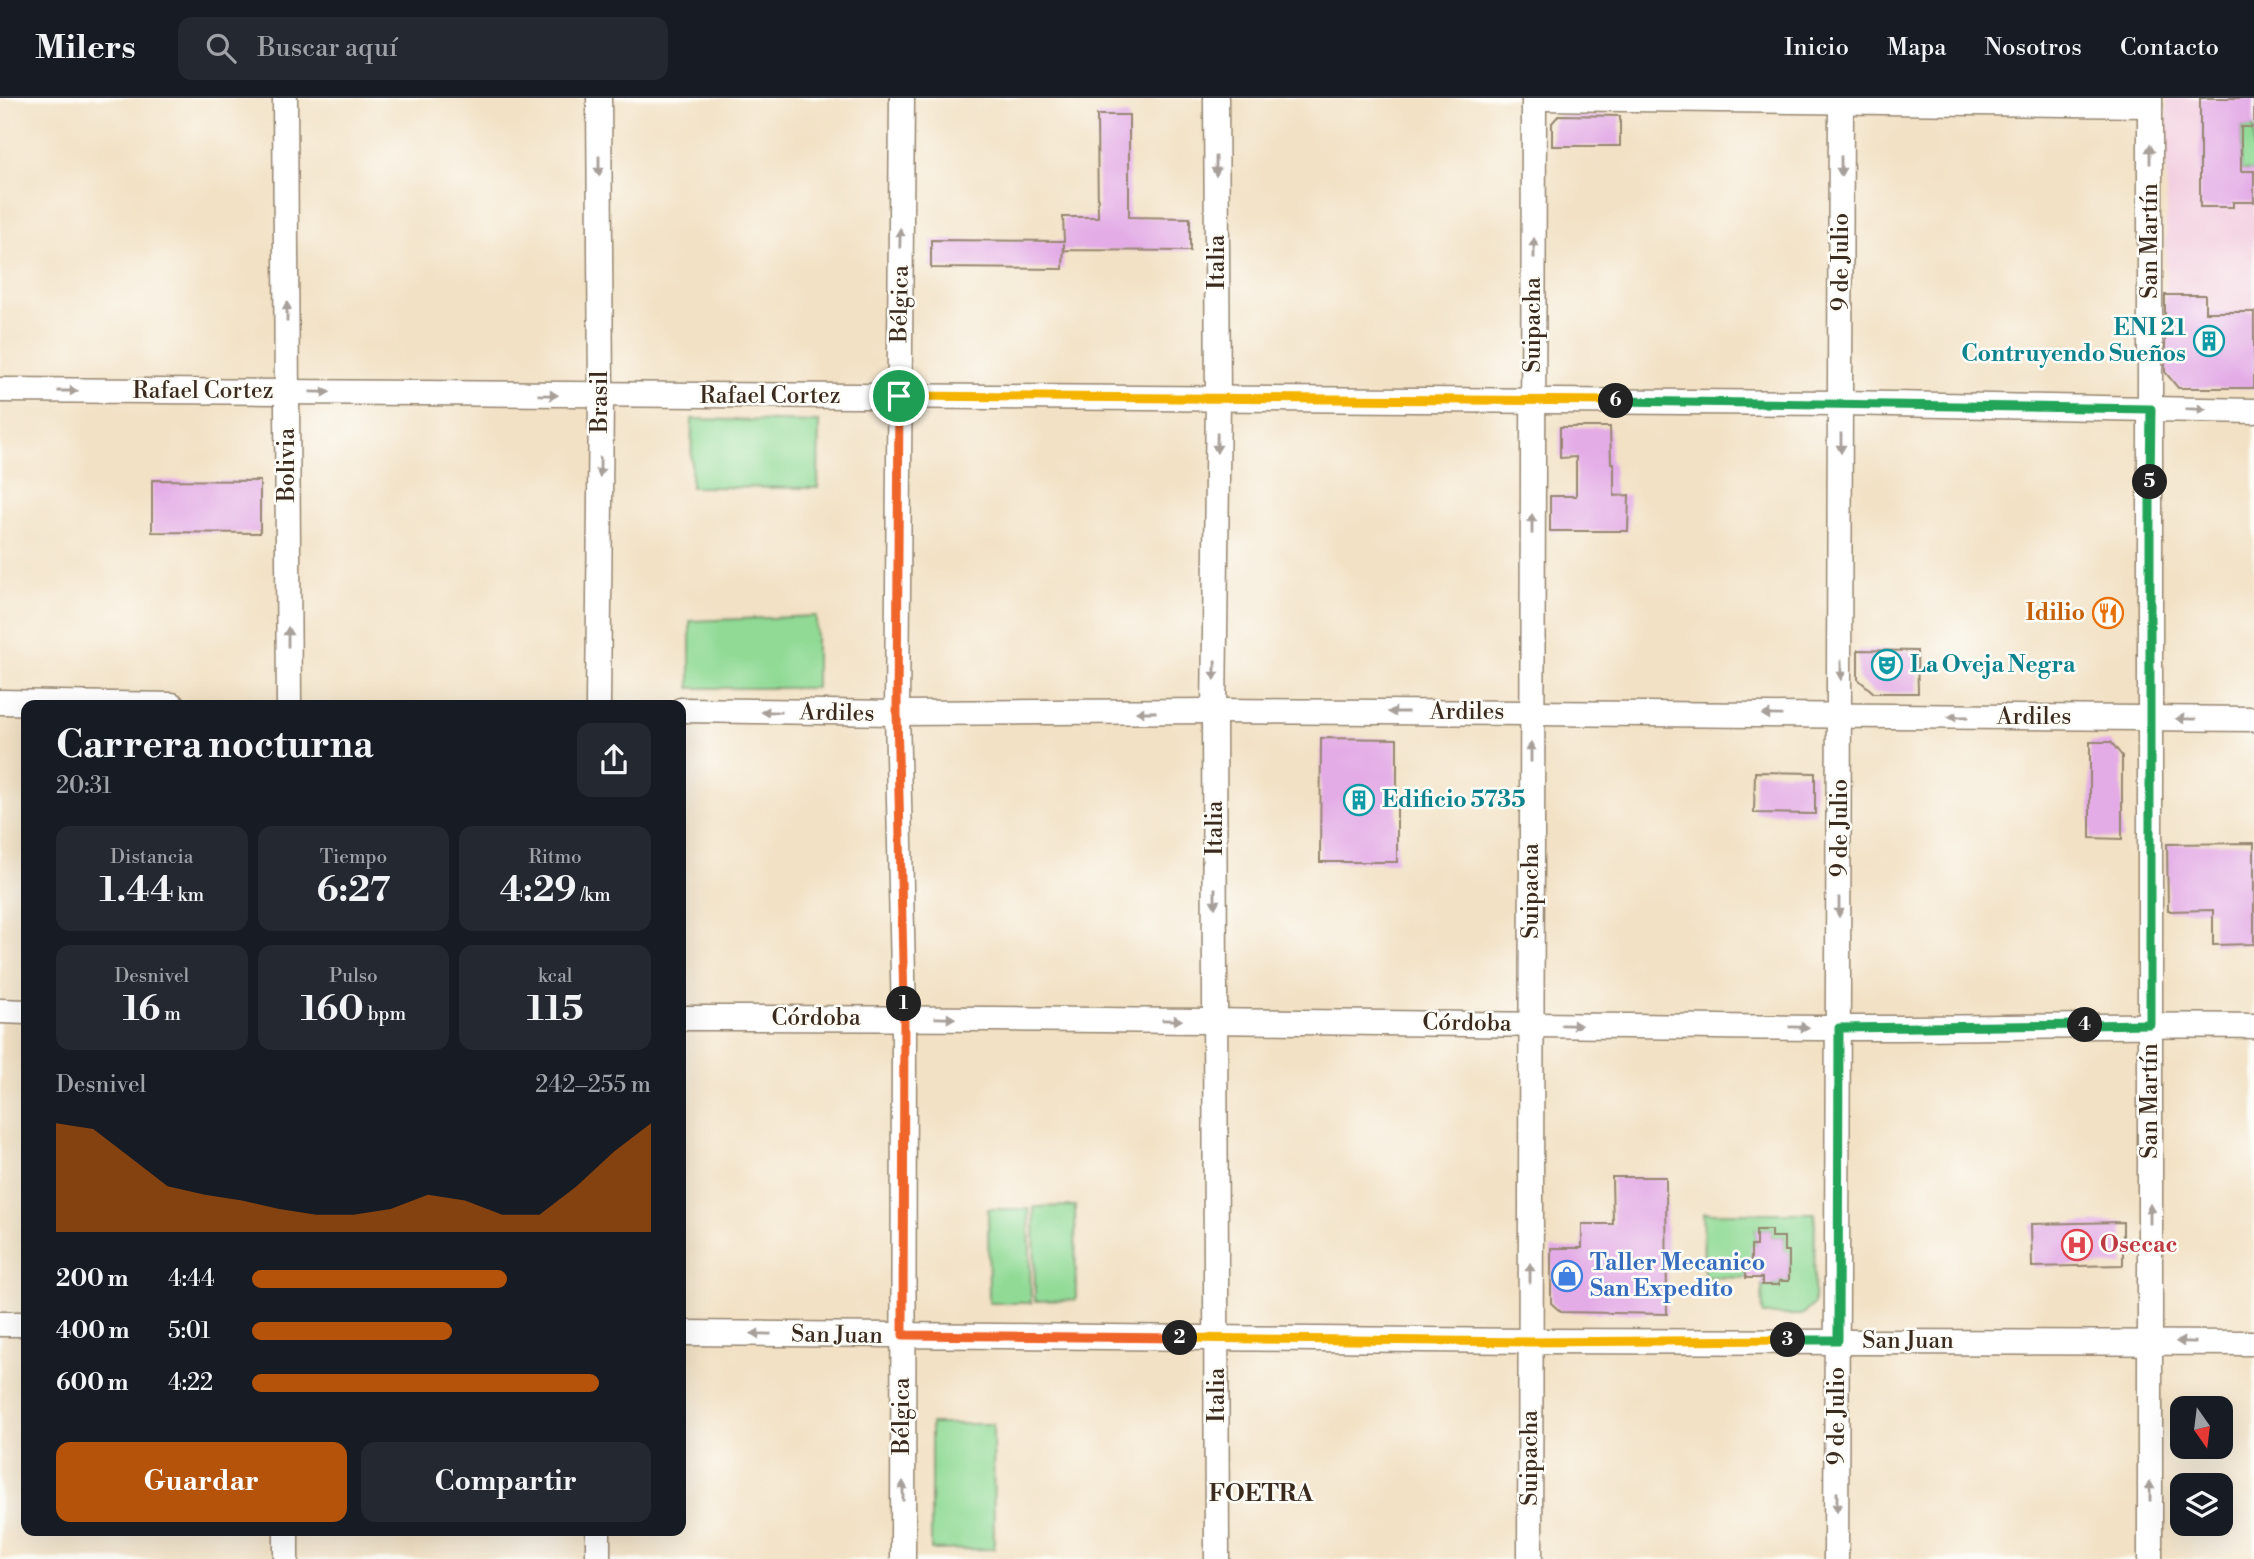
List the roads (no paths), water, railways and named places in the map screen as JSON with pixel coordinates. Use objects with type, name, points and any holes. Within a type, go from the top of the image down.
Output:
[{"type":"street","name":"Bolivia","points":[[285,98],[289,700]]},
{"type":"street","name":"Brasil","points":[[598,700],[601,396],[599,98]]},
{"type":"street","name":"Bélgica","points":[[902,98],[897,713],[904,1018],[903,1559]]},
{"type":"street","name":"Italia","points":[[1216,98],[1218,398],[1214,711],[1217,1559]]},
{"type":"street","points":[[1537,98],[2150,101]]},
{"type":"street","name":"Suipacha","points":[[1530,1559],[1530,1024],[1537,98]]},
{"type":"street","name":"9 de Julio","points":[[1836,1559],[1841,100]]},
{"type":"street","name":"San Martín","points":[[2150,101],[2150,1559]]},
{"type":"street","name":"Rafael Cortez","points":[[0,390],[1533,400],[2254,411]]},
{"type":"street","points":[[0,702],[21,702]]},
{"type":"street","name":"Ardiles","points":[[686,710],[2254,719]]},
{"type":"street","points":[[0,1011],[21,1012]]},
{"type":"street","name":"Córdoba","points":[[686,1018],[1839,1028],[2150,1024],[2254,1026]]},
{"type":"street","points":[[0,1324],[21,1324]]},
{"type":"street","name":"San Juan","points":[[686,1333],[1530,1342],[1838,1340],[2254,1343]]},
{"type":"street","points":[[286,1536],[286,1559]]},
{"type":"street","points":[[598,1536],[598,1559]]},
{"type":"place","name":"ENI 21 Contruyendo Sueños","points":[[2209,341]]},
{"type":"place","name":"Idilio","points":[[2108,613]]},
{"type":"place","name":"La Oveja Negra","points":[[1887,665]]},
{"type":"place","name":"Edificio 5735","points":[[1359,800]]},
{"type":"place","name":"Osecac","points":[[2077,1245]]},
{"type":"place","name":"Taller Mecanico San Expedito","points":[[1567,1276]]},
{"type":"district","name":"FOETRA","points":[[1261,1494]]}]
